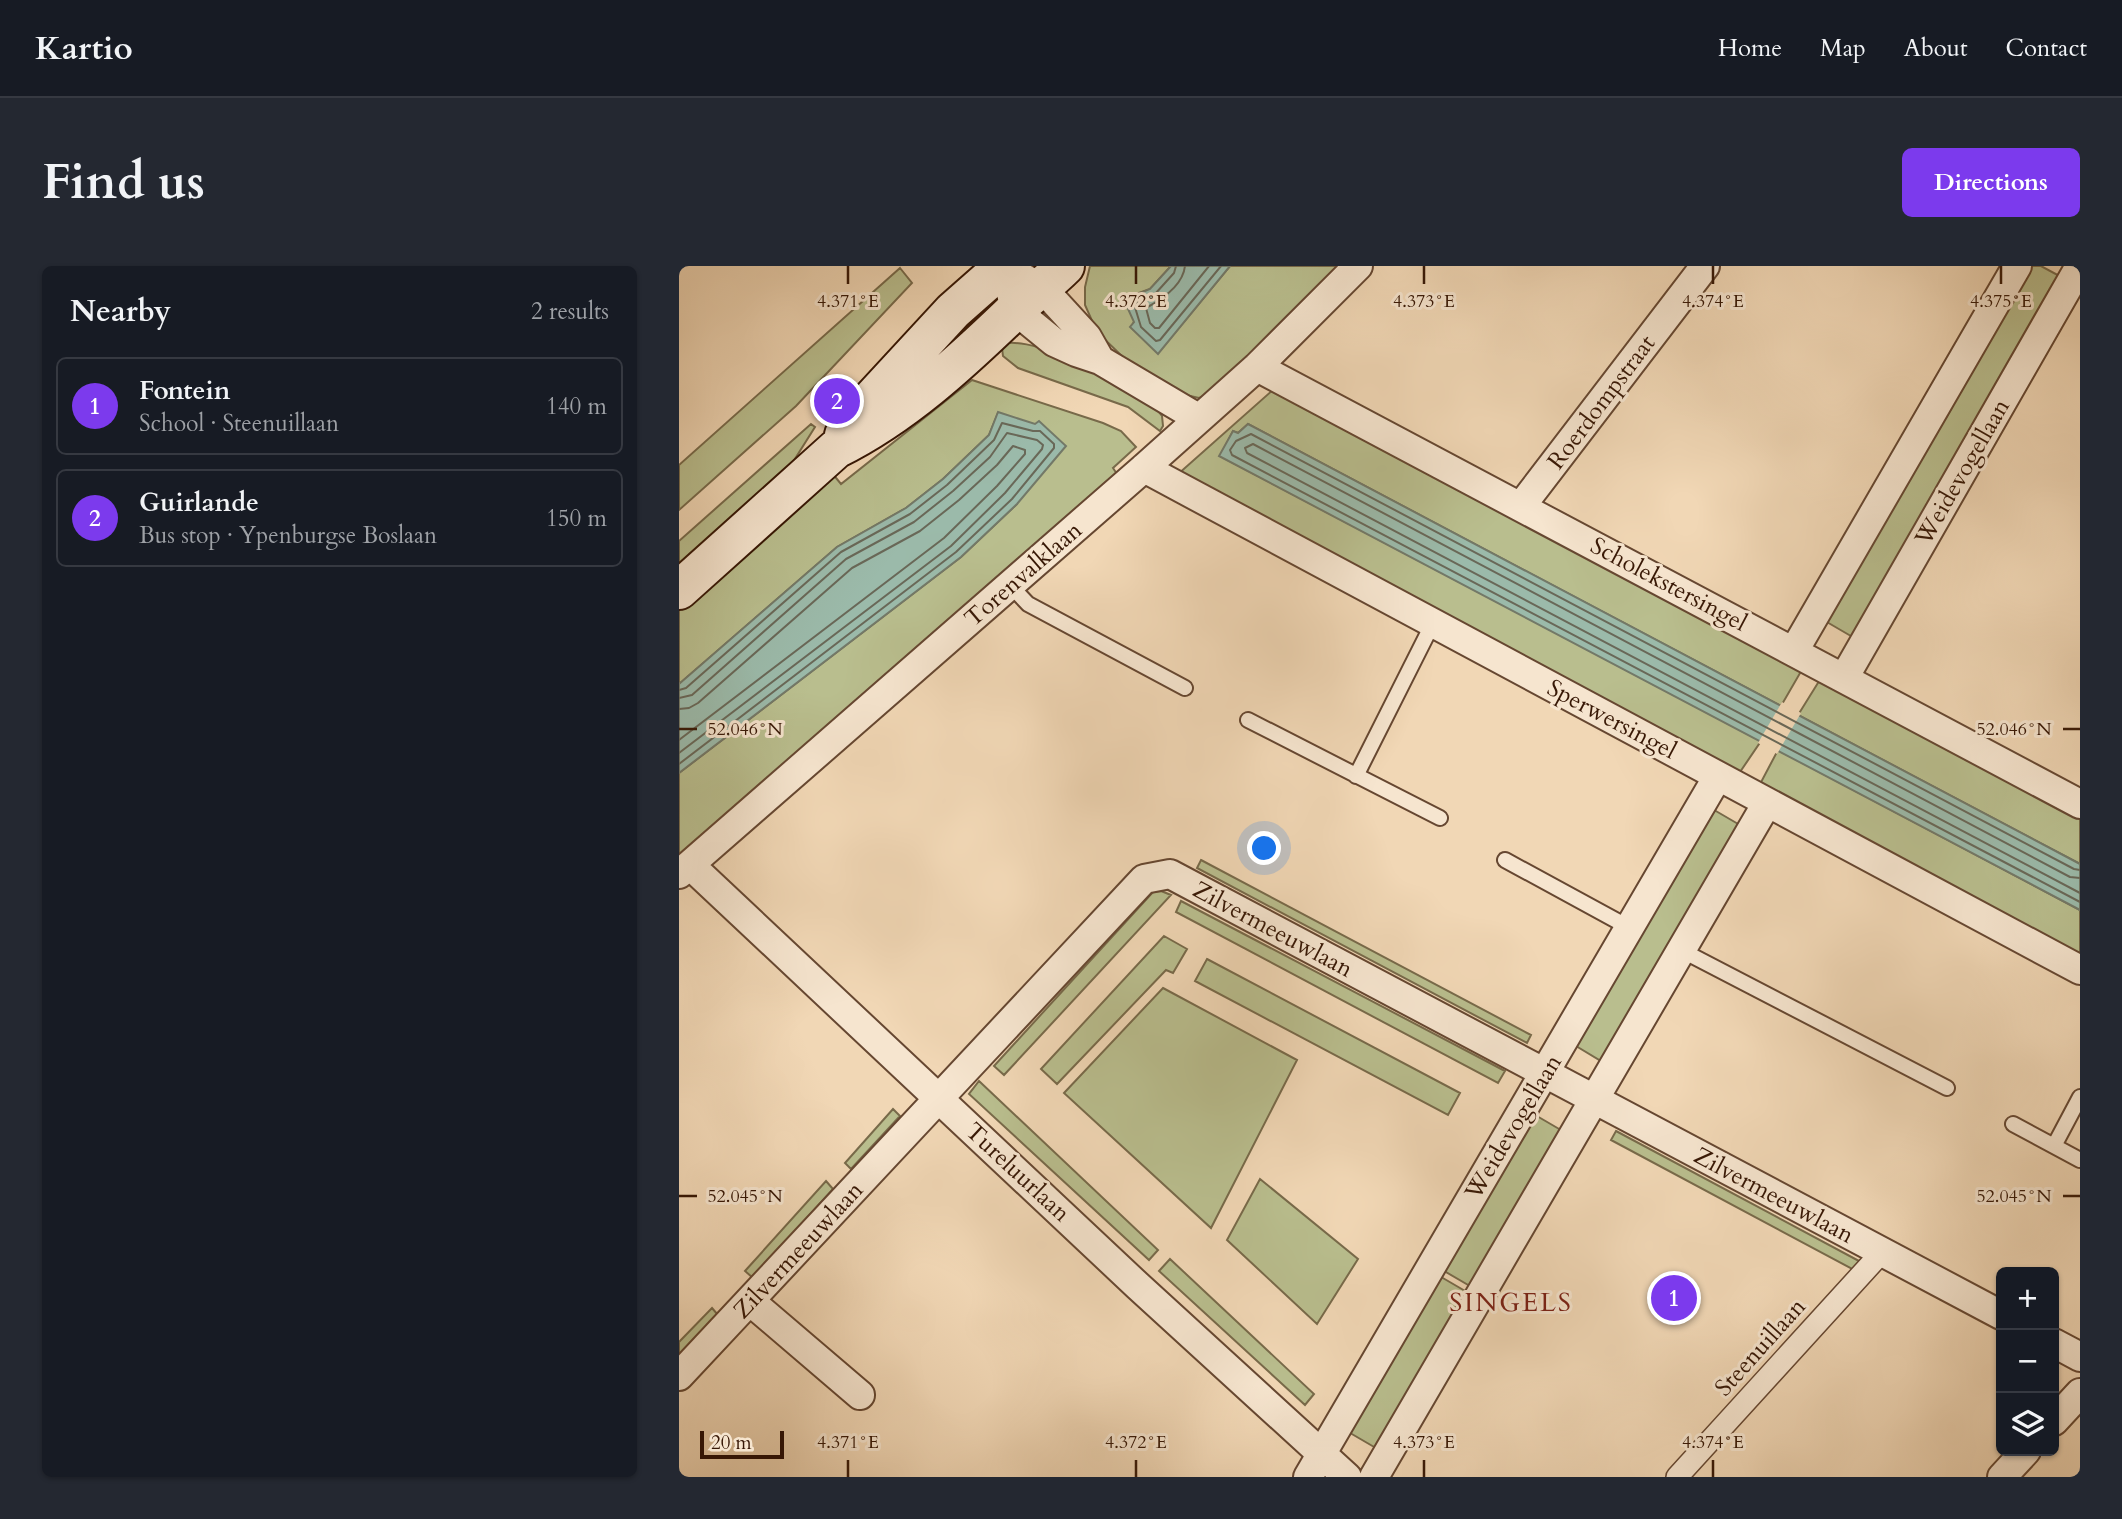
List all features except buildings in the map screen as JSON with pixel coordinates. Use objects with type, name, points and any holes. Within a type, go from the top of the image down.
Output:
[{"type":"main road","points":[[836,449],[856,416],[953,311],[1003,267]]},
{"type":"main road","points":[[679,590],[836,449],[862,436],[896,412],[981,344],[1041,288]]},
{"type":"street","name":"Torenvalklaan","points":[[684,870],[1145,468],[1257,367],[1359,266]]},
{"type":"street","name":"Roerdompstraat","points":[[1522,505],[1705,266]]},
{"type":"street","points":[[1794,651],[2017,266]]},
{"type":"street","points":[[1003,267],[1041,288],[1054,342],[1100,360],[1198,418]]},
{"type":"street","name":"Weidevogellaan","points":[[1844,678],[2080,267]]},
{"type":"street","name":"Scholekstersingel","points":[[1257,367],[1522,505],[2080,804]]},
{"type":"street","name":"Sperwersingel","points":[[1145,468],[2080,970]]},
{"type":"street","name":"Weidevogellaan","points":[[1308,1477],[1718,776]]},
{"type":"street","points":[[1374,1477],[1767,803]]},
{"type":"street","name":"Tureluurlaan","points":[[684,870],[939,1098],[1138,1286],[1347,1477]]},
{"type":"street","name":"Zilvermeeuwlaan","points":[[679,1376],[1144,879],[1170,874],[1996,1312]]},
{"type":"street","name":"Steenuillaan","points":[[1677,1477],[1882,1252]]},
{"type":"street","points":[[750,1301],[860,1395]]},
{"type":"street","points":[[2059,1346],[2080,1357]]},
{"type":"street","points":[[2059,1416],[2080,1393]]},
{"type":"street","points":[[2001,1477],[2021,1456]]},
{"type":"lane","points":[[1010,585],[1028,604],[1185,688]]},
{"type":"lane","points":[[1356,776],[1433,623]]},
{"type":"lane","points":[[1248,720],[1440,818]]},
{"type":"lane","points":[[1505,860],[1630,928]]},
{"type":"lane","points":[[1681,950],[1947,1088]]},
{"type":"lane","points":[[2055,1146],[2080,1097]]},
{"type":"lane","points":[[2013,1124],[2080,1160]]},
{"type":"green space","points":[[1090,266],[1171,266],[1150,289],[1136,294],[1134,322],[1131,327],[1158,353],[1230,266],[1347,266],[1207,395],[1199,398],[1186,395],[1125,359],[1097,332],[1085,305],[1085,287]]},
{"type":"green space","points":[[2025,266],[2041,266],[2065,279],[1856,639],[1820,618],[1951,409],[1944,404]]},
{"type":"green space","points":[[900,268],[912,283],[796,406],[679,510],[679,465]]},
{"type":"green space","points":[[1008,343],[1043,349],[1083,366],[1154,406],[1162,416],[1163,426],[1160,431],[1128,407],[1018,368],[1003,356],[1002,348]]},
{"type":"green space","points":[[972,380],[1103,423],[1121,431],[1136,447],[1113,468],[1117,474],[679,862],[679,773],[961,557],[1017,504],[1035,425],[998,413],[989,435],[943,479],[906,508],[837,547],[679,684],[679,609],[832,473],[841,484]]},
{"type":"green space","points":[[1274,389],[1803,668],[1781,706],[1248,424],[1238,433],[1233,431],[1220,456],[1761,741],[1738,775],[1177,475]]},
{"type":"green space","points":[[811,424],[815,427],[786,473],[679,574],[679,541]]},
{"type":"green space","points":[[1821,678],[2080,815],[2080,864],[1798,715]]},
{"type":"green space","points":[[1778,750],[2080,910],[2080,957],[1759,786]]},
{"type":"green space","points":[[1709,807],[1745,828],[1606,1064],[1571,1043]]},
{"type":"green space","points":[[1201,860],[1531,1035],[1527,1043],[1197,868]]},
{"type":"green space","points":[[1161,891],[1171,895],[1004,1075],[994,1066],[1153,892]]},
{"type":"green space","points":[[1181,901],[1505,1071],[1498,1083],[1176,912]]},
{"type":"green space","points":[[1164,936],[1187,949],[1173,973],[1166,970],[1057,1084],[1041,1069]]},
{"type":"green space","points":[[1207,959],[1460,1093],[1448,1115],[1195,981]]},
{"type":"green space","points":[[1163,988],[1297,1060],[1211,1228],[1064,1093]]},
{"type":"green space","points":[[979,1081],[1158,1250],[1149,1260],[969,1094]]},
{"type":"green space","points":[[893,1109],[900,1116],[851,1169],[845,1163]]},
{"type":"green space","points":[[1530,1112],[1566,1133],[1475,1289],[1439,1268]]},
{"type":"green space","points":[[1616,1131],[1859,1261],[1854,1270],[1611,1140]]},
{"type":"green space","points":[[1260,1179],[1358,1259],[1317,1324],[1227,1240]]},
{"type":"green space","points":[[826,1181],[833,1189],[753,1278],[745,1271]]},
{"type":"green space","points":[[1170,1259],[1314,1394],[1305,1405],[1159,1271]]},
{"type":"green space","points":[[1436,1274],[1472,1295],[1381,1451],[1345,1430]]},
{"type":"green space","points":[[712,1308],[718,1315],[679,1356],[679,1342]]},
{"type":"water","points":[[1171,266],[1230,266],[1158,354],[1130,327],[1134,322],[1124,300],[1150,289]]},
{"type":"water","points":[[998,412],[1035,424],[1039,421],[1066,446],[1017,504],[961,557],[679,773],[679,684],[837,547],[906,508],[943,479],[989,435]]},
{"type":"water","points":[[1248,424],[2080,864],[2080,910],[1219,456],[1233,431],[1238,433]]},
{"type":"pier","points":[[1782,702],[1801,713],[1777,754],[1758,743]]},
{"type":"place","name":"Guirlande","points":[[837,401]]},
{"type":"place","name":"Fontein","points":[[1674,1298]]},
{"type":"district","name":"SINGELS","points":[[1511,1302]]}]
